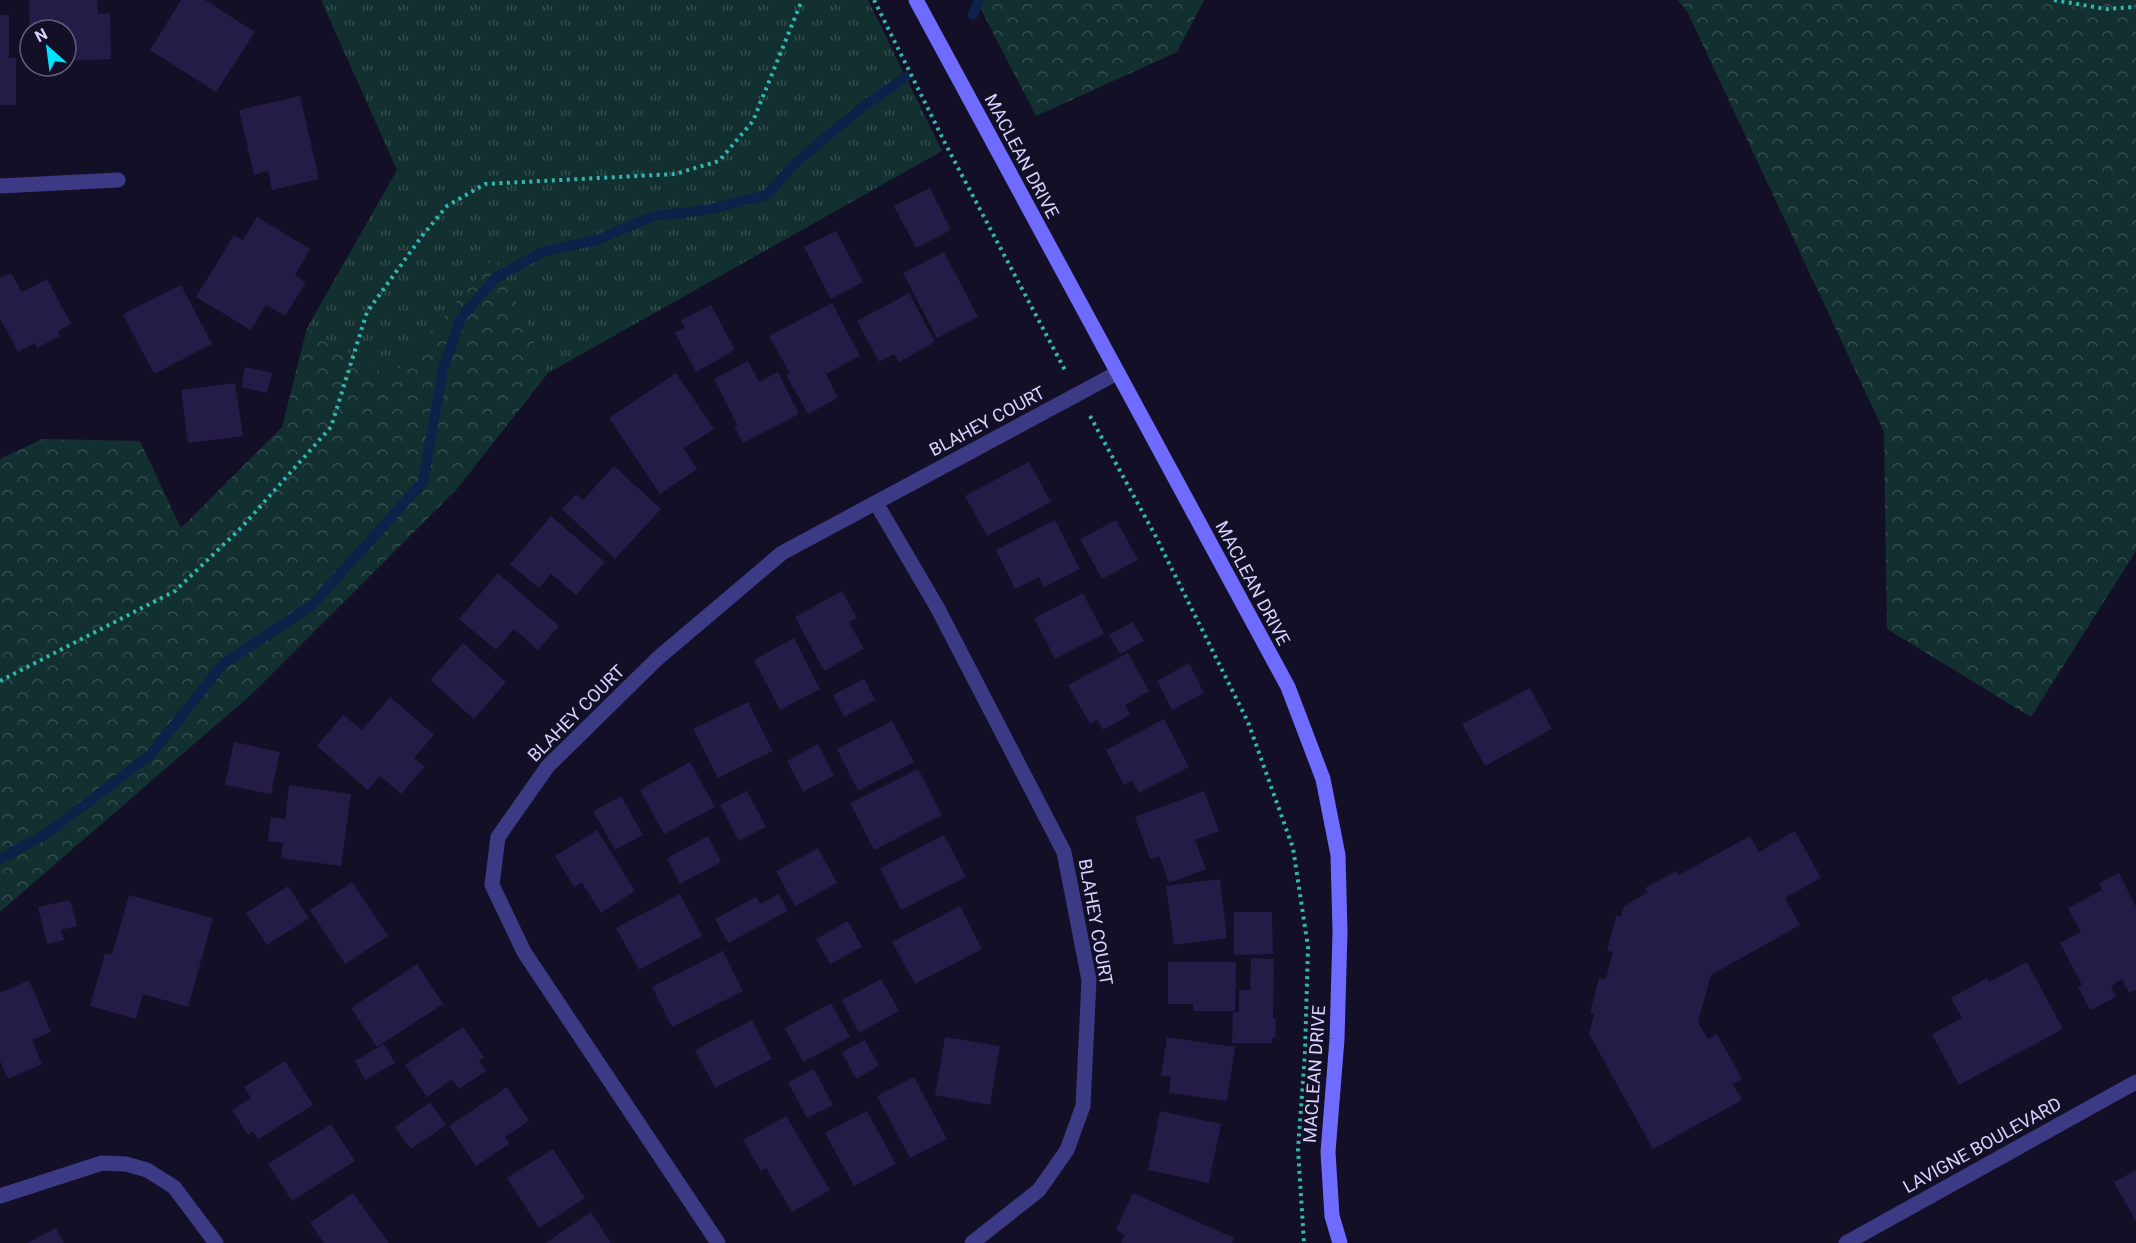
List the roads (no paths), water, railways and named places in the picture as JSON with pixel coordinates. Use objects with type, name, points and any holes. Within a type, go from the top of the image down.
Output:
[{"type":"street","name":"MACLEAN DRIVE","points":[[916,0],[1288,687],[1323,779],[1338,855],[1340,932],[1337,1027],[1328,1152],[1332,1216],[1340,1243]]},
{"type":"street","points":[[0,186],[118,180]]},
{"type":"street","name":"BLAHEY COURT","points":[[718,1243],[524,952],[492,885],[498,837],[548,766],[658,658],[782,553],[1117,373]]},
{"type":"street","name":"BLAHEY COURT","points":[[876,503],[937,607],[1064,852],[1089,980],[1083,1106],[1067,1150],[1039,1190],[972,1243]]},
{"type":"street","name":"LAVIGNE BOULEVARD","points":[[1846,1243],[2136,1082]]},
{"type":"street","points":[[0,1196],[102,1163],[126,1164],[147,1170],[174,1188],[216,1243]]},
{"type":"waterway","points":[[973,15],[979,0]]},
{"type":"waterway","points":[[0,859],[46,834],[151,754],[223,664],[312,605],[423,482],[443,369],[461,318],[496,277],[545,251],[597,240],[653,216],[707,210],[767,195],[794,164],[865,105],[906,77]]}]
